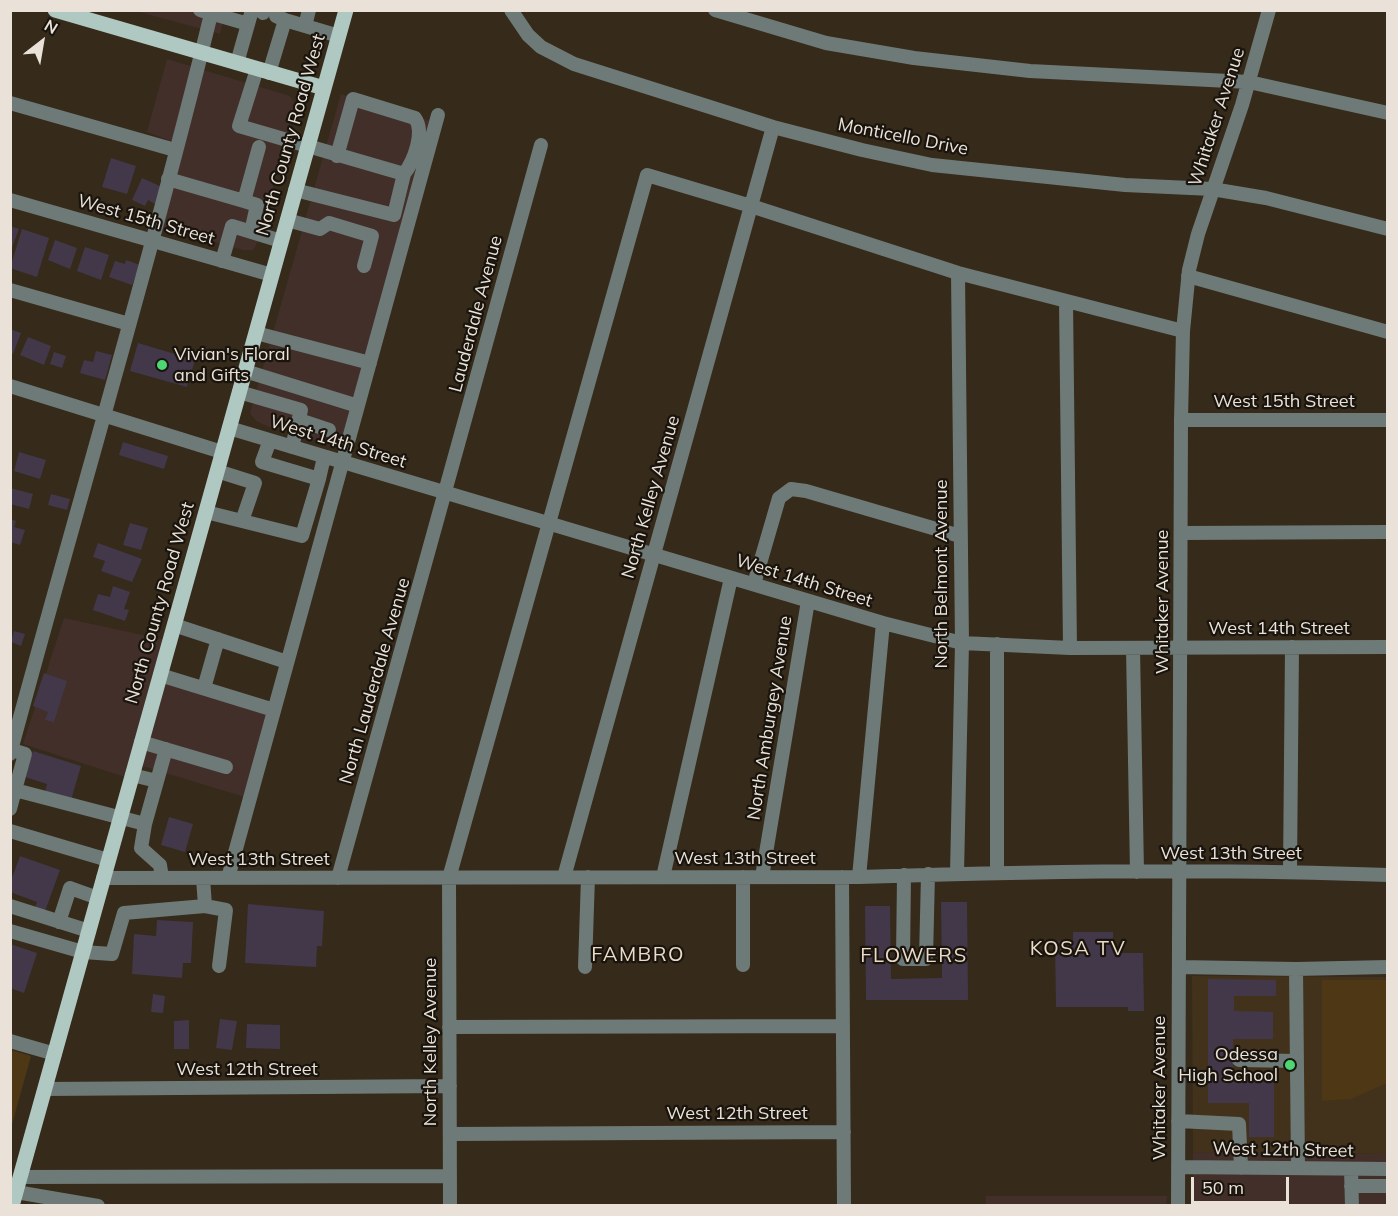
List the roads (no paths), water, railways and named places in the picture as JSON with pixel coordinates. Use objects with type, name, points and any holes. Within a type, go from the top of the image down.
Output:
[{"type":"main road","points":[[55,10],[95,16],[202,53],[324,88]]},
{"type":"main road","name":"North County Road West","points":[[16,1192],[346,10]]},
{"type":"street","points":[[10,809],[25,754],[11,752],[103,414],[154,241],[175,150],[202,53],[208,12],[274,16],[309,10]]},
{"type":"street","name":"Monticello Drive","points":[[511,10],[528,35],[557,57],[773,127],[932,165],[1125,185],[1212,189],[1266,198],[1388,229]]},
{"type":"street","points":[[715,10],[826,43],[914,58],[1030,72],[1249,82],[1388,113]]},
{"type":"street","name":"Whitaker Avenue","points":[[1178,1206],[1183,331],[1188,276],[1212,189],[1249,82],[1269,10]]},
{"type":"street","points":[[274,16],[339,36]]},
{"type":"street","points":[[237,63],[274,16]]},
{"type":"street","points":[[274,16],[263,71],[239,126],[307,148],[404,174]]},
{"type":"street","points":[[295,190],[394,215],[404,174],[410,166],[420,130],[416,118],[353,99],[337,156]]},
{"type":"street","points":[[10,103],[175,150]]},
{"type":"street","points":[[228,878],[438,115]]},
{"type":"street","name":"North Kelley Avenue","points":[[564,878],[773,127]]},
{"type":"street","name":"Lauderdale Avenue","points":[[446,493],[541,145]]},
{"type":"street","points":[[244,201],[259,147]]},
{"type":"street","name":"North Kelley Avenue","points":[[450,1206],[449,878],[646,175],[751,206]]},
{"type":"street","points":[[168,179],[257,205],[251,232]]},
{"type":"street","name":"West 15th Street","points":[[10,200],[272,275]]},
{"type":"street","points":[[751,206],[958,273],[1183,331]]},
{"type":"street","points":[[287,220],[320,229],[329,223],[372,236],[364,266]]},
{"type":"street","points":[[222,261],[232,226],[281,241]]},
{"type":"street","name":"North Belmont Avenue","points":[[957,873],[962,643],[958,273]]},
{"type":"street","points":[[1188,276],[1388,332]]},
{"type":"street","points":[[10,290],[129,324]]},
{"type":"street","points":[[1066,301],[1070,648]]},
{"type":"street","points":[[256,333],[370,363]]},
{"type":"street","points":[[245,371],[358,405]]},
{"type":"street","points":[[10,387],[222,452]]},
{"type":"street","points":[[239,392],[301,410],[292,447]]},
{"type":"street","points":[[299,420],[329,430]]},
{"type":"street","name":"West 15th Street","points":[[1181,420],[1388,420]]},
{"type":"street","name":"West 14th Street","points":[[229,428],[883,623],[962,643],[1070,648],[1388,647]]},
{"type":"street","points":[[242,521],[255,483],[268,464],[270,440]]},
{"type":"street","points":[[206,512],[302,536],[324,457]]},
{"type":"street","points":[[268,464],[318,482]]},
{"type":"street","points":[[217,471],[255,483]]},
{"type":"street","points":[[754,584],[779,498],[790,489],[806,490],[960,536]]},
{"type":"street","name":"North Lauderdale Avenue","points":[[339,878],[446,493]]},
{"type":"street","points":[[1181,533],[1388,532]]},
{"type":"street","points":[[663,877],[731,578]]},
{"type":"street","name":"North Amburgey Avenue","points":[[762,877],[808,601]]},
{"type":"street","points":[[859,877],[883,623]]},
{"type":"street","points":[[174,625],[287,662]]},
{"type":"street","points":[[204,688],[218,639]]},
{"type":"street","points":[[997,644],[997,873]]},
{"type":"street","points":[[1290,871],[1292,647]]},
{"type":"street","points":[[1134,648],[1137,872]]},
{"type":"street","points":[[160,675],[274,710]]},
{"type":"street","points":[[141,742],[226,767]]},
{"type":"street","points":[[162,878],[160,865],[141,848],[144,824],[166,749]]},
{"type":"street","points":[[132,775],[157,781]]},
{"type":"street","points":[[15,790],[144,824]]},
{"type":"street","points":[[11,835],[108,860]]},
{"type":"street","name":"West 13th Street","points":[[103,878],[859,877],[957,873],[1290,871],[1388,875]]},
{"type":"street","points":[[904,875],[903,959],[926,959],[928,874]]},
{"type":"street","points":[[585,968],[588,877]]},
{"type":"street","points":[[743,877],[743,965]]},
{"type":"street","points":[[842,877],[844,1206]]},
{"type":"street","points":[[203,878],[205,906]]},
{"type":"street","points":[[59,922],[70,888],[98,898]]},
{"type":"street","points":[[10,906],[89,932]]},
{"type":"street","points":[[10,931],[83,951],[112,954],[124,913],[205,906],[226,910],[219,966]]},
{"type":"street","points":[[1179,967],[1296,969],[1388,967]]},
{"type":"street","points":[[1296,969],[1298,1168]]},
{"type":"street","points":[[449,1027],[843,1026]]},
{"type":"street","points":[[10,1041],[55,1054]]},
{"type":"street","points":[[1239,1060],[1297,1061]]},
{"type":"street","name":"West 12th Street","points":[[45,1089],[450,1086]]},
{"type":"street","points":[[1178,1121],[1239,1124],[1241,1168]]},
{"type":"street","name":"West 12th Street","points":[[450,1134],[844,1132]]},
{"type":"street","name":"West 12th Street","points":[[1178,1167],[1388,1169]]},
{"type":"street","points":[[1351,1169],[1352,1206]]},
{"type":"street","points":[[16,1192],[450,1176]]},
{"type":"street","points":[[1351,1186],[1388,1185]]},
{"type":"street","points":[[16,1192],[98,1206]]},
{"type":"place","name":"Vivian's Floral and Gifts","points":[[162,365]]},
{"type":"place","name":"Odessa High School","points":[[1290,1065]]},
{"type":"district","name":"KOSA TV","points":[[1078,949]]},
{"type":"district","name":"FAMBRO","points":[[638,955]]},
{"type":"district","name":"FLOWERS","points":[[914,956]]}]
